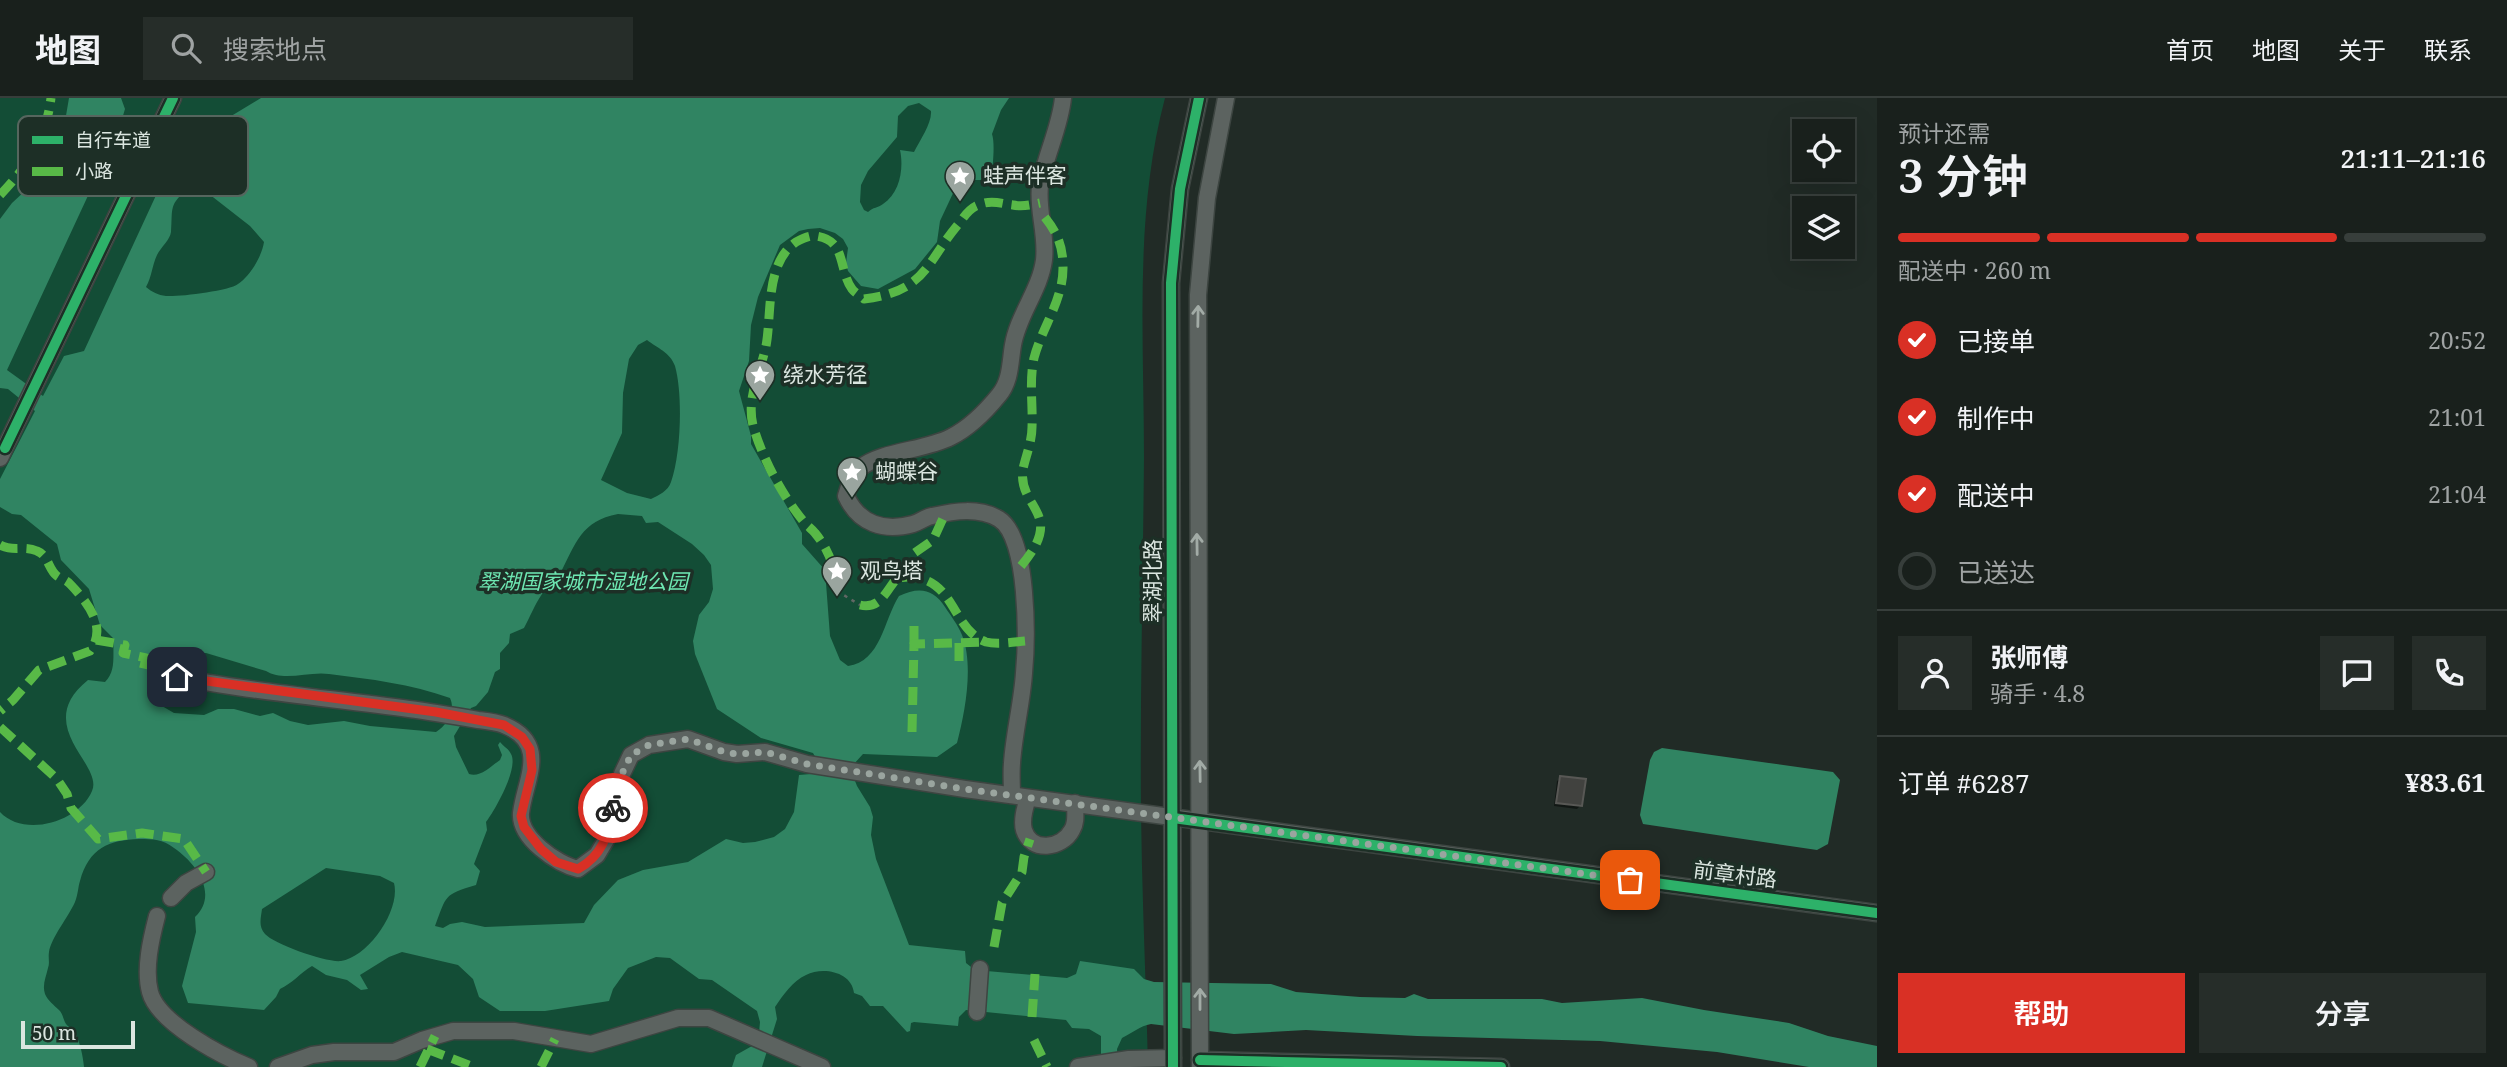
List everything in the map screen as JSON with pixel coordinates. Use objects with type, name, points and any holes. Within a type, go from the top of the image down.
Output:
[{"type":"street","points":[[164,116],[173,98]]},
{"type":"street","points":[[1063,98],[1038,200],[1043,215],[1044,262],[1018,327],[1009,376],[1001,393],[965,429],[950,438],[875,460],[859,469],[846,496],[858,516],[870,523],[899,527],[930,516],[970,509],[999,519],[1009,528],[1024,589],[1025,672],[1012,764],[1020,796],[1023,829],[1029,838],[1039,845],[1050,846],[1066,838],[1074,824],[1075,803]]},
{"type":"street","name":"翠湖北路","points":[[1173,1062],[1171,284],[1180,189],[1199,98]]},
{"type":"street","name":"翠湖北路","points":[[1200,1064],[1198,295],[1207,198],[1226,98]]},
{"type":"street","points":[[3,453],[126,196]]},
{"type":"street","name":"前章村路","points":[[166,675],[436,712],[504,725],[522,737],[530,749],[532,761],[521,816],[524,827],[541,849],[556,862],[578,869],[597,855],[606,839],[626,765],[639,749],[664,741],[688,739],[724,752],[765,752],[807,764],[1020,796],[1877,913]]},
{"type":"street","points":[[171,898],[186,883],[206,872]]},
{"type":"street","points":[[157,916],[151,939],[149,975],[150,993],[157,1005],[171,1020],[197,1039],[249,1067]]},
{"type":"street","points":[[977,1012],[980,969]]},
{"type":"street","points":[[278,1067],[312,1055],[334,1052],[394,1052],[453,1031],[514,1031],[591,1044],[678,1018],[696,1017],[709,1018],[822,1067]]},
{"type":"street","points":[[1082,1066],[1129,1059],[1173,1062]]},
{"type":"street","points":[[1200,1064],[1501,1067]]},
{"type":"path","points":[[837,592],[860,605]]},
{"type":"green space","name":"翠湖国家城市湿地公园","points":[[0,98],[1165,98],[1149,187],[1142,322],[1144,457],[1141,812],[1148,1067],[0,1067]]},
{"type":"shaded area","points":[[69,98],[121,98],[125,109],[123,116],[66,116]]},
{"type":"shaded area","points":[[261,98],[1009,98],[1001,110],[992,134],[992,173],[981,180],[966,180],[955,189],[940,221],[937,242],[915,269],[878,289],[861,286],[848,271],[848,248],[843,239],[835,233],[820,228],[808,229],[799,231],[780,245],[758,297],[751,325],[749,361],[739,391],[751,444],[802,533],[802,544],[825,570],[830,636],[840,660],[848,666],[868,657],[875,648],[899,596],[913,591],[925,591],[940,601],[959,628],[966,647],[968,674],[957,743],[937,757],[863,754],[853,765],[852,773],[857,786],[873,817],[871,835],[876,859],[909,945],[965,951],[966,963],[975,970],[1067,978],[1076,974],[1080,961],[1134,969],[1144,979],[1154,982],[1271,984],[1296,992],[1360,997],[1405,998],[1414,994],[1428,999],[1542,999],[1562,1003],[1642,998],[1789,1023],[1828,1036],[1877,1046],[1877,1067],[1809,1067],[1717,1052],[1600,1041],[1306,1030],[1234,1034],[1151,1024],[1122,1038],[1117,1049],[1118,1067],[1101,1067],[1101,1036],[1089,1029],[1072,1028],[1066,1020],[966,1010],[959,1017],[958,1026],[914,1022],[907,1032],[883,1006],[870,1006],[862,996],[854,993],[848,980],[836,973],[820,971],[797,981],[775,1007],[777,1019],[762,1067],[732,1067],[736,1055],[752,1046],[759,1033],[757,1011],[712,980],[699,979],[670,958],[656,957],[628,968],[613,989],[609,1001],[545,1011],[500,1011],[479,997],[473,979],[458,965],[402,952],[360,975],[368,989],[361,990],[347,980],[326,975],[312,966],[280,989],[264,1010],[188,1003],[182,986],[196,932],[195,917],[202,908],[205,889],[197,870],[182,854],[158,840],[139,839],[118,841],[95,853],[84,870],[75,902],[49,952],[45,994],[74,1031],[84,1067],[0,1067],[0,812],[10,820],[36,825],[64,818],[85,802],[92,791],[93,780],[73,743],[67,728],[66,713],[72,697],[88,680],[105,682],[109,677],[114,639],[100,625],[89,589],[61,560],[57,544],[21,515],[12,514],[0,507],[0,479],[35,411],[8,389],[0,388],[0,219],[20,196],[88,196],[7,370],[43,396],[64,356],[84,351],[156,196],[181,196],[173,207],[170,235],[157,255],[146,287],[166,296],[192,294],[233,287],[247,276],[261,253],[264,242],[250,226],[212,196],[248,196],[248,116],[231,116]],"holes":[[[919,103],[931,111],[928,126],[914,152],[900,150],[901,172],[897,187],[889,199],[868,212],[860,202],[861,185],[868,171],[897,137],[898,116],[908,106]],[[647,340],[663,351],[670,357],[678,378],[680,424],[674,470],[668,488],[651,499],[627,493],[601,480],[622,433],[623,393],[629,359],[638,345]],[[618,514],[642,516],[646,523],[658,522],[704,555],[711,565],[713,589],[709,602],[699,615],[693,641],[695,654],[717,709],[761,738],[813,753],[817,760],[811,774],[799,775],[794,812],[785,829],[774,837],[743,843],[726,839],[688,862],[643,870],[618,880],[594,905],[584,923],[485,927],[462,922],[443,928],[435,926],[448,898],[457,891],[476,885],[480,871],[474,864],[487,830],[486,822],[505,789],[513,760],[510,752],[500,742],[500,760],[481,773],[469,774],[456,747],[454,736],[471,708],[488,692],[495,672],[500,669],[500,653],[509,643],[510,634],[524,628],[539,598],[559,577],[581,535],[606,517]],[[206,653],[281,676],[321,673],[375,680],[435,693],[450,698],[451,713],[444,726],[436,732],[344,721],[308,725],[273,713],[260,716],[234,709],[218,709],[204,715],[174,713],[162,706],[155,688],[159,674],[171,657]],[[326,868],[380,876],[394,883],[392,906],[380,931],[362,951],[341,961],[313,956],[270,938],[261,928],[262,909]]]},
{"type":"shaded area","points":[[1662,748],[1833,772],[1840,780],[1828,844],[1817,850],[1643,824],[1640,815],[1650,760],[1654,752]]},
{"type":"building","points":[[1560,776],[1586,779],[1582,806],[1556,803]]},
{"type":"marked path","points":[[48,116],[51,98]]},
{"type":"marked path","points":[[0,195],[18,174]]},
{"type":"marked path","points":[[837,591],[828,553],[788,501],[774,477],[758,441],[752,418],[752,397],[766,346],[774,276],[779,263],[786,251],[796,242],[811,236],[826,239],[833,243],[837,250],[853,290],[864,299],[885,295],[914,281],[974,207],[991,202],[1020,206],[1040,203]]},
{"type":"marked path","points":[[1021,566],[1040,534],[1037,512],[1023,482],[1023,469],[1032,433],[1031,384],[1034,358],[1060,292],[1063,268],[1058,239],[1043,215]]},
{"type":"marked path","points":[[904,577],[913,554],[933,540],[945,514]]},
{"type":"marked path","points":[[0,545],[32,549],[41,553],[54,573],[69,583],[89,607],[97,633],[90,651],[39,670],[0,711]]},
{"type":"marked path","points":[[860,605],[867,606],[878,602],[897,578],[916,578],[931,582],[941,591],[965,625],[974,635],[986,642],[1025,641]]},
{"type":"marked path","points":[[914,626],[914,644]]},
{"type":"marked path","points":[[96,640],[125,645],[123,653],[146,658],[143,671],[166,675]]},
{"type":"marked path","points":[[912,732],[914,644],[986,642]]},
{"type":"marked path","points":[[959,643],[959,663]]},
{"type":"marked path","points":[[0,727],[57,779],[67,794],[71,808],[98,839],[142,833],[184,839],[206,872]]},
{"type":"marked path","points":[[994,947],[1002,903],[1022,872],[1030,839]]},
{"type":"marked path","points":[[1032,1017],[1035,974]]},
{"type":"marked path","points":[[420,1067],[435,1036]]},
{"type":"marked path","points":[[541,1067],[555,1039]]},
{"type":"marked path","points":[[1034,1040],[1047,1067]]},
{"type":"marked path","points":[[427,1049],[474,1067]]},
{"type":"cycle path","points":[[164,116],[173,98]]},
{"type":"cycle path","points":[[1173,1067],[1171,283],[1180,189],[1199,98]]},
{"type":"cycle path","points":[[5,448],[126,196]]},
{"type":"cycle path","points":[[1173,818],[1877,913]]},
{"type":"cycle path","points":[[1200,1060],[1501,1067]]},
{"type":"way so far","points":[[613,808],[622,774],[631,755],[649,745],[688,739],[724,752],[765,752],[807,764],[965,789],[1630,880]]},
{"type":"place","name":"蛙声伴客","points":[[960,203]]},
{"type":"place","name":"绕水芳径","points":[[760,402]]},
{"type":"place","name":"蝴蝶谷","points":[[852,499]]},
{"type":"place","name":"观鸟塔","points":[[837,598]]},
{"type":"route","points":[[177,677],[436,712],[504,725],[522,737],[530,749],[532,770],[521,816],[524,827],[541,849],[556,862],[570,867],[578,869],[597,855],[606,839],[613,808]]}]
